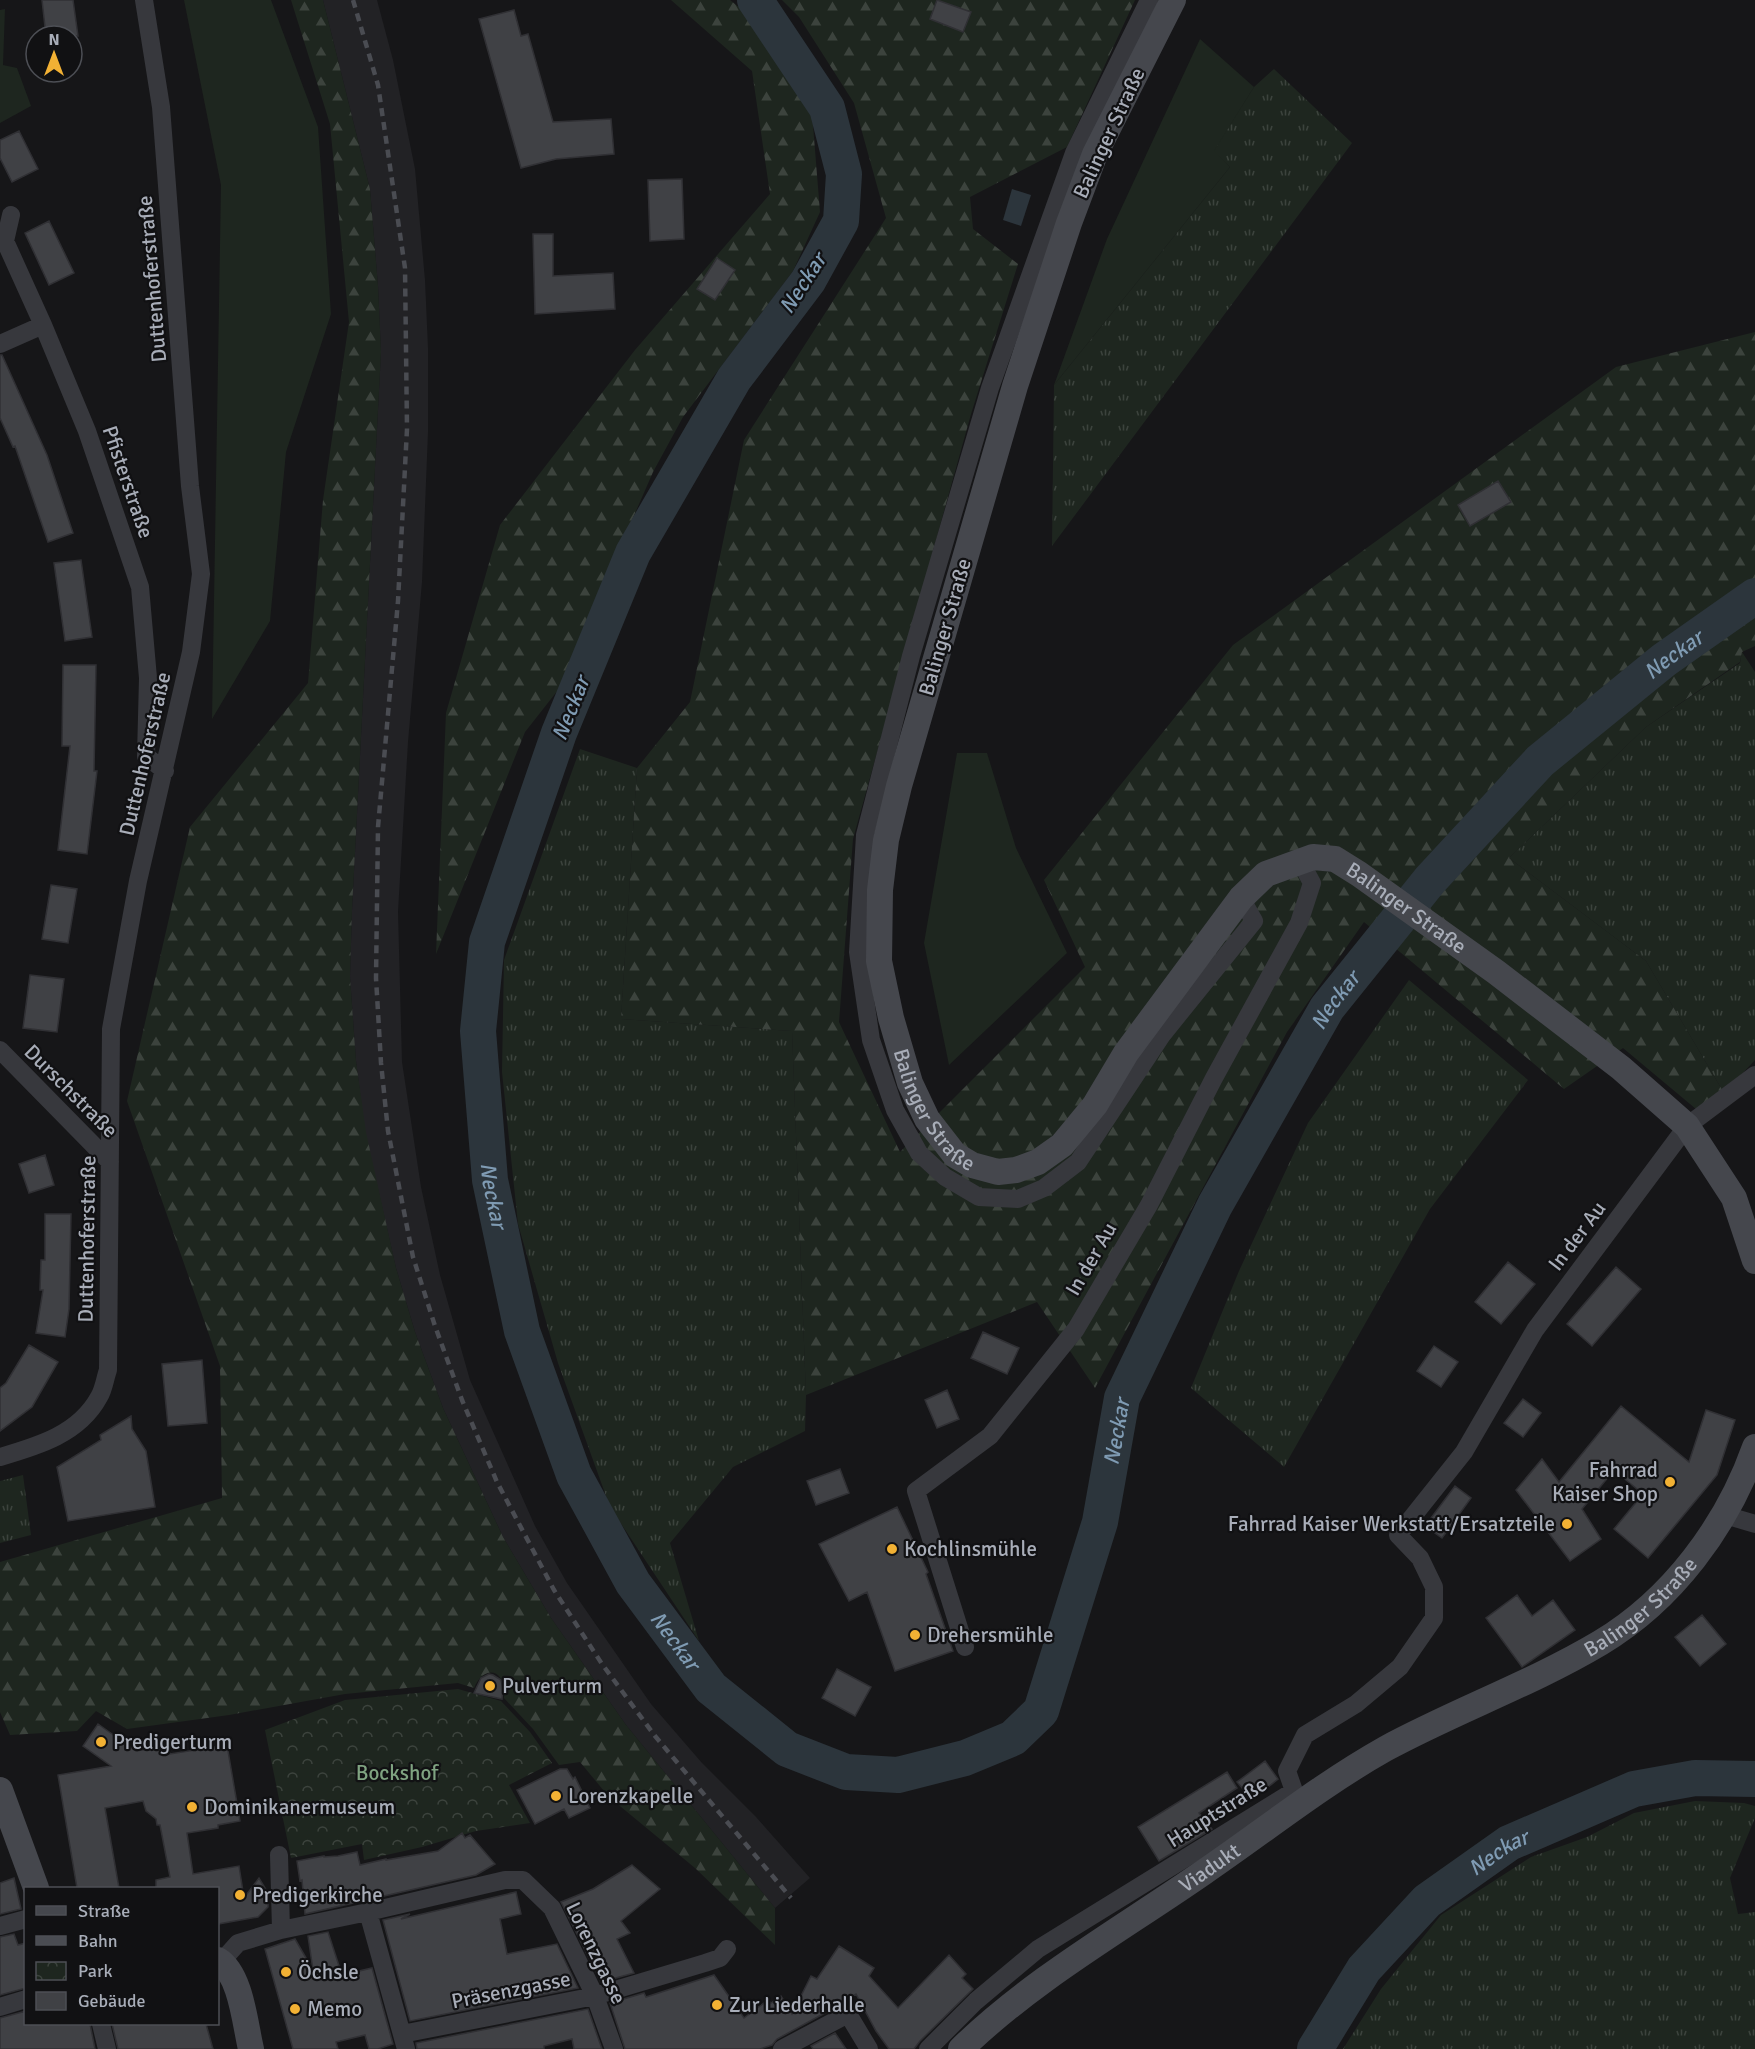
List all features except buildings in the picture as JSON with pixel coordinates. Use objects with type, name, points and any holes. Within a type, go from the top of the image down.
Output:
[{"type":"main road","name":"Balinger Straße","points":[[1173,0],[1095,154],[1069,223],[1015,386],[898,786],[886,840],[880,890],[879,961],[891,1018],[910,1083],[927,1119],[956,1155],[972,1166],[998,1172],[1016,1170],[1038,1162],[1062,1145],[1095,1105],[1126,1053],[1241,898],[1266,874],[1313,857],[1335,859],[1496,972],[1621,1068],[1687,1126],[1734,1198],[1755,1261]]},
{"type":"main road","name":"Balinger Straße","points":[[1471,1708],[1561,1665],[1601,1643],[1629,1623],[1676,1578],[1725,1515],[1746,1473],[1755,1447]]},
{"type":"main road","name":"Viadukt","points":[[961,2049],[1027,1991],[1204,1872],[1319,1790],[1386,1749],[1471,1708]]},
{"type":"main road","points":[[0,1790],[9,1840],[35,1887]]},
{"type":"main road","points":[[219,1961],[229,1970],[237,1986],[251,2049]]},
{"type":"street","name":"Duttenhoferstraße","points":[[0,1456],[33,1447],[64,1433],[81,1420],[100,1396],[108,1370],[111,1029],[138,881],[165,771],[190,652],[201,574],[190,486],[161,107],[144,0]]},
{"type":"street","points":[[1149,0],[1074,153],[990,388],[911,656],[865,835],[858,952],[871,1040],[895,1110],[919,1153],[945,1177],[979,1197],[1018,1199],[1044,1188],[1078,1162],[1162,1035],[1254,921],[1241,898]]},
{"type":"street","name":"Pfisterstraße","points":[[11,215],[5,241],[87,431],[140,587],[148,678],[146,756],[165,771]]},
{"type":"street","points":[[0,344],[43,325]]},
{"type":"street","name":"In der Au","points":[[965,1647],[916,1491],[990,1436],[1076,1329],[1149,1205],[1299,923],[1312,883],[1299,861]]},
{"type":"street","name":"Durschstraße","points":[[0,1050],[110,1162]]},
{"type":"street","name":"In der Au","points":[[1398,1535],[1464,1452],[1535,1330],[1687,1126],[1755,1075]]},
{"type":"street","points":[[1725,1515],[1755,1524]]},
{"type":"street","name":"Hauptstraße","points":[[928,2049],[976,2001],[1038,1949],[1294,1791],[1287,1771],[1305,1735],[1356,1704],[1400,1667],[1434,1618],[1434,1587],[1420,1558],[1398,1535]]},
{"type":"street","points":[[279,1855],[281,1930]]},
{"type":"street","name":"Lorenzgasse","points":[[219,1961],[238,1943],[281,1930],[505,1880],[523,1880],[552,1908],[595,1996],[614,2049]]},
{"type":"street","points":[[368,1912],[404,2041]]},
{"type":"street","points":[[0,1926],[24,1920]]},
{"type":"street","name":"Präsenzgasse","points":[[404,2041],[595,1996],[720,1958],[727,1949]]},
{"type":"street","points":[[0,2007],[24,2000]]},
{"type":"street","points":[[782,2049],[848,2014],[869,2049]]},
{"type":"street","points":[[101,2025],[108,2049]]},
{"type":"shaded area","points":[[323,0],[377,0],[393,60],[415,169],[425,280],[428,432],[422,582],[408,742],[398,912],[402,1062],[421,1187],[440,1275],[470,1380],[535,1526],[567,1583],[651,1704],[702,1763],[756,1817],[810,1878],[775,1908],[626,1725],[551,1618],[503,1537],[443,1408],[415,1332],[396,1268],[365,1132],[356,1061],[350,977],[381,352],[378,286],[370,189]]},
{"type":"shaded area","points":[[1012,189],[1031,195],[1021,226],[1003,220]]},
{"type":"green space","points":[[184,0],[271,0],[318,127],[331,314],[286,452],[270,621],[212,719],[221,185]]},
{"type":"green space","points":[[291,0],[323,0],[370,189],[381,352],[350,977],[356,1061],[366,1132],[396,1268],[415,1332],[443,1408],[503,1537],[551,1618],[626,1725],[775,1908],[775,1945],[695,1868],[609,1797],[580,1762],[559,1765],[533,1729],[504,1698],[502,1681],[494,1673],[484,1675],[474,1688],[458,1683],[345,1694],[229,1715],[127,1729],[96,1711],[77,1731],[10,1735],[0,1712],[0,1562],[222,1498],[220,1366],[127,1101],[190,827],[308,683],[323,500],[349,322],[330,124]]},
{"type":"green space","points":[[671,0],[730,0],[745,12],[812,113],[820,212],[793,271],[683,417],[653,472],[558,690],[525,732],[436,954],[446,713],[500,525],[635,350],[770,194],[752,71]]},
{"type":"green space","points":[[782,0],[1135,0],[1067,147],[970,197],[973,229],[1018,264],[971,414],[853,839],[839,1022],[900,1152],[1085,967],[1044,880],[1233,645],[1616,367],[1755,332],[1755,646],[1742,652],[1740,662],[1646,727],[1509,858],[1646,961],[1724,1093],[1696,1109],[1623,1048],[1564,1089],[1364,922],[1287,1032],[1095,1388],[1037,1302],[806,1395],[792,1031],[621,1019],[637,768],[690,702],[744,440],[886,218],[854,103],[799,17]]},
{"type":"green space","points":[[5,9],[3,65],[17,68],[31,106],[0,123],[0,10]]},
{"type":"green space","points":[[1200,39],[1254,87],[1214,151],[1230,167],[1054,385],[1107,239]]},
{"type":"green space","points":[[1274,69],[1352,143],[1052,546],[1054,385],[1230,167],[1213,151],[1254,87]]},
{"type":"green space","points":[[1742,652],[1755,672],[1755,1060],[1724,1093],[1646,961],[1509,858],[1646,727],[1740,663]]},
{"type":"green space","points":[[580,749],[637,768],[621,1019],[792,1031],[806,1395],[805,1431],[733,1467],[670,1543],[699,1641],[610,1507],[558,1363],[518,1224],[502,1072],[504,960]]},
{"type":"green space","points":[[957,753],[987,753],[1016,848],[1067,953],[949,1065],[924,943]]},
{"type":"green space","points":[[1409,980],[1528,1080],[1430,1209],[1284,1467],[1191,1388],[1239,1271],[1308,1123]]},
{"type":"green space","points":[[23,1475],[31,1535],[0,1543],[0,1481]]},
{"type":"green space","name":"Bockshof","points":[[458,1689],[501,1701],[530,1732],[552,1763],[509,1785],[530,1823],[476,1831],[422,1847],[364,1860],[362,1844],[291,1858],[265,1730],[345,1700]]},
{"type":"green space","points":[[1695,1801],[1744,1803],[1755,1806],[1755,1818],[1730,1878],[1738,1914],[1755,1912],[1755,2049],[1343,2049],[1381,1989],[1441,1915],[1531,1857],[1587,1837],[1634,1813]]},
{"type":"waterway","name":"Neckar","points":[[755,0],[827,108],[844,174],[841,221],[808,281],[734,379],[633,553],[559,733],[487,942],[478,1031],[490,1180],[522,1331],[574,1475],[633,1583],[711,1688],[787,1749],[846,1772],[898,1775],[965,1758],[1013,1738],[1041,1711],[1100,1522],[1122,1398],[1215,1205],[1327,1008],[1430,880],[1540,761],[1664,660],[1755,596]]},
{"type":"waterway","name":"Neckar","points":[[1315,2049],[1364,1969],[1427,1901],[1509,1843],[1634,1789],[1695,1778],[1755,1779]]},
{"type":"railway","points":[[353,0],[378,85],[405,268],[407,429],[398,601],[378,827],[376,978],[388,1131],[413,1257],[462,1400],[497,1482],[554,1590],[602,1664],[655,1736],[791,1898]]},
{"type":"place","name":"Fahrrad Kaiser Shop","points":[[1670,1482]]},
{"type":"place","name":"Fahrrad Kaiser Werkstatt/Ersatzteile","points":[[1567,1524]]},
{"type":"place","name":"Kochlinsmühle","points":[[892,1549]]},
{"type":"place","name":"Drehersmühle","points":[[915,1635]]},
{"type":"place","name":"Pulverturm","points":[[490,1686]]},
{"type":"place","name":"Predigerturm","points":[[101,1742]]},
{"type":"place","name":"Lorenzkapelle","points":[[556,1796]]},
{"type":"place","name":"Dominikanermuseum","points":[[192,1807]]},
{"type":"place","name":"Predigerkirche","points":[[240,1895]]},
{"type":"place","name":"Öchsle","points":[[286,1972]]},
{"type":"place","name":"Zur Liederhalle","points":[[717,2005]]},
{"type":"place","name":"Memo","points":[[295,2009]]}]
